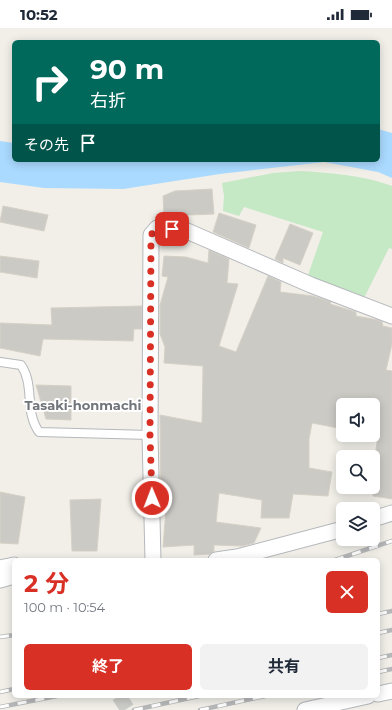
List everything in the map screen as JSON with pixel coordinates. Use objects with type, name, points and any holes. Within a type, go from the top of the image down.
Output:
[{"type":"street","points":[[154,558],[150,435],[151,235],[157,228],[187,230],[311,285],[392,316]]},
{"type":"street","points":[[380,517],[392,513]]},
{"type":"street","points":[[230,558],[336,531]]},
{"type":"street","points":[[0,568],[12,565]]},
{"type":"street","points":[[0,580],[12,577]]},
{"type":"street","points":[[380,693],[392,690]]},
{"type":"street","points":[[305,710],[359,698]]},
{"type":"lane","points":[[0,362],[22,365],[25,370],[28,382],[32,423],[38,432],[150,435]]},
{"type":"green space","points":[[301,171],[358,177],[392,186],[392,249],[389,248],[364,298],[308,275],[323,232],[244,207],[239,216],[223,211],[224,196],[222,183],[273,173]]},
{"type":"water","points":[[380,130],[392,133],[392,178],[378,172],[324,162],[380,162]]},
{"type":"water","points":[[0,141],[12,143],[12,162],[324,162],[220,174],[123,189],[44,188],[0,182]]},
{"type":"building","points":[[212,189],[214,214],[164,216],[163,196],[175,191]]},
{"type":"building","points":[[3,206],[48,215],[44,231],[0,222]]},
{"type":"building","points":[[219,213],[256,225],[249,248],[213,232]]},
{"type":"building","points":[[290,224],[313,233],[300,265],[283,258],[283,263],[275,259]]},
{"type":"building","points":[[209,250],[229,259],[227,283],[238,284],[219,346],[236,352],[268,276],[281,282],[280,292],[313,296],[331,302],[330,304],[356,312],[356,316],[378,320],[382,322],[383,326],[392,328],[392,344],[386,370],[392,371],[392,499],[373,496],[373,494],[380,494],[380,450],[376,450],[377,442],[380,442],[380,398],[336,398],[336,428],[312,423],[309,439],[309,468],[332,472],[328,496],[293,494],[289,518],[261,518],[262,500],[219,493],[216,522],[261,528],[254,543],[242,546],[214,545],[214,551],[210,554],[194,555],[194,545],[163,547],[166,509],[161,509],[160,415],[202,423],[203,366],[164,363],[165,347],[160,334],[160,305],[168,277],[162,276],[164,256],[186,257],[208,263]]},
{"type":"building","points":[[0,256],[39,261],[37,278],[0,272]]},
{"type":"building","points":[[142,306],[142,329],[134,329],[133,341],[43,339],[40,356],[0,348],[0,323],[52,325],[51,308]]},
{"type":"building","points":[[36,385],[71,386],[71,420],[46,419]]},
{"type":"building","points":[[0,492],[25,497],[18,544],[0,543]]},
{"type":"building","points":[[101,499],[97,551],[72,551],[70,500]]},
{"type":"tunnel","points":[[120,698],[128,710]]},
{"type":"railway","points":[[341,558],[392,541]]},
{"type":"railway","points":[[380,614],[392,611]]},
{"type":"railway","points":[[380,633],[392,630]]},
{"type":"railway","points":[[0,637],[12,635]]},
{"type":"railway","points":[[380,658],[392,655]]},
{"type":"railway","points":[[380,672],[392,669]]},
{"type":"railway","points":[[0,692],[12,689]]},
{"type":"railway","points":[[0,707],[47,698]]},
{"type":"railway","points":[[134,710],[190,698]]},
{"type":"railway","points":[[200,710],[256,698]]},
{"type":"district","name":"Tasaki-honmachi","points":[[83,405]]},
{"type":"route","points":[[152,498],[150,435],[151,235],[157,228],[172,229]]}]
